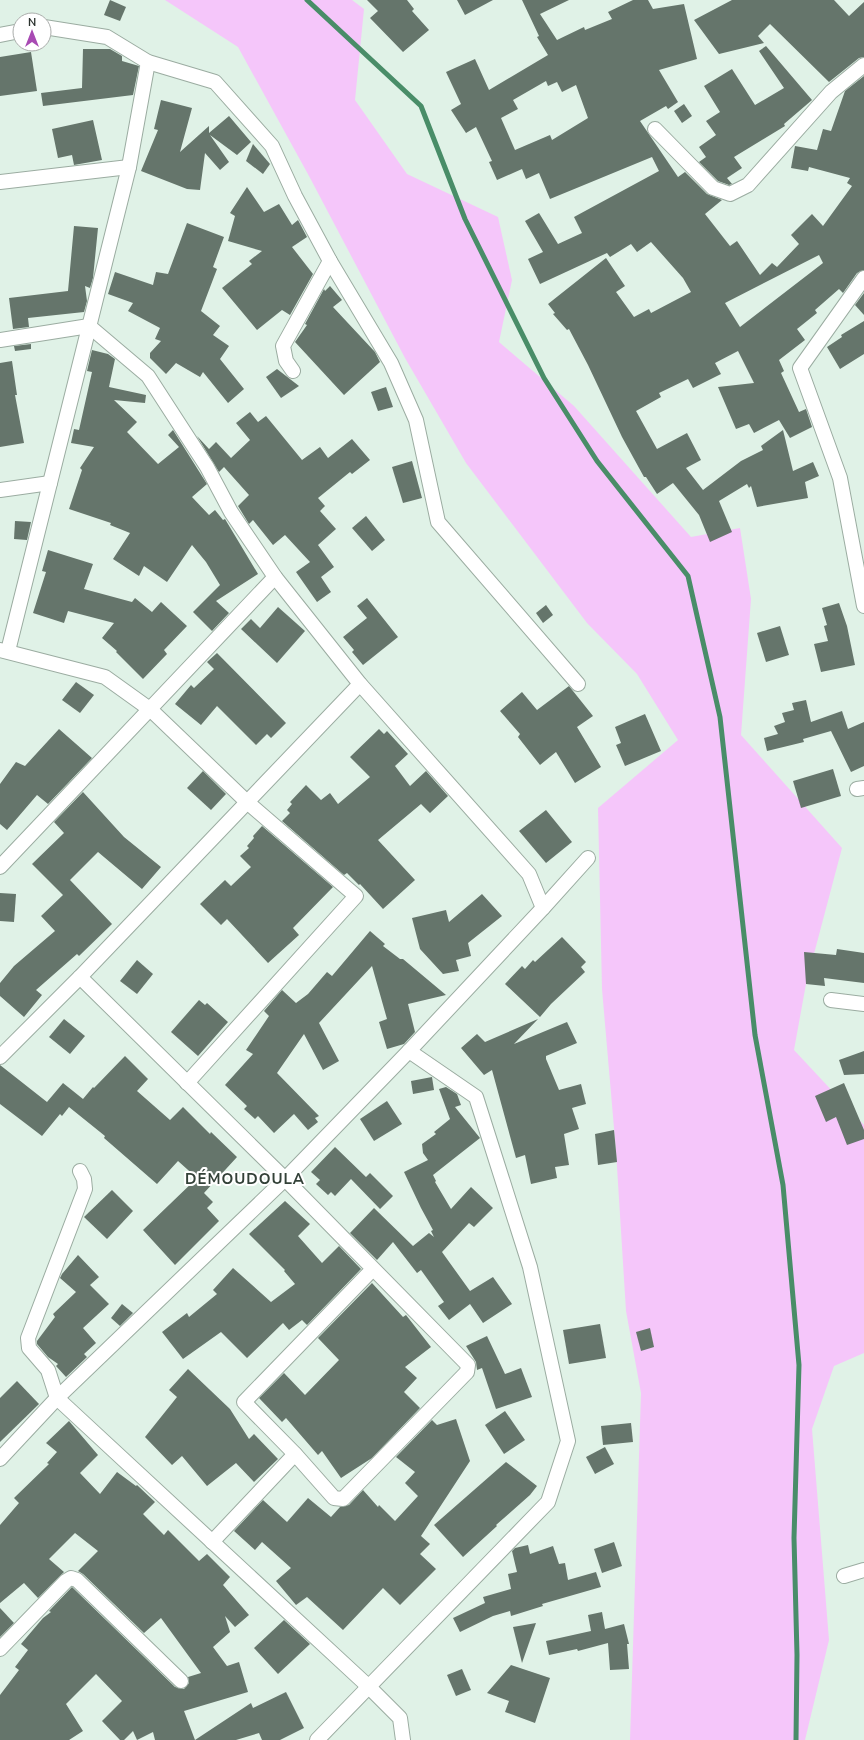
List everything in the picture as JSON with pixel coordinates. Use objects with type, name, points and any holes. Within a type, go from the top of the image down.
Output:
[{"type":"street","points":[[52,28],[106,37],[148,62],[216,82],[272,146],[295,196],[330,261],[391,363],[416,420],[438,522],[578,684]]},
{"type":"street","points":[[0,35],[12,33]]},
{"type":"street","points":[[148,62],[130,167],[50,483],[4,651],[105,677],[151,710],[247,802],[356,896],[187,1083]]},
{"type":"street","points":[[655,130],[713,188],[730,194],[748,184],[831,92],[864,65]]},
{"type":"street","points":[[0,182],[130,167]]},
{"type":"street","points":[[293,371],[286,361],[283,346],[330,261]]},
{"type":"street","points":[[864,278],[800,368],[840,478],[864,606]]},
{"type":"street","points":[[0,340],[90,326],[148,376],[207,467],[231,512],[275,577],[360,684],[529,874],[543,908]]},
{"type":"street","points":[[0,490],[50,483]]},
{"type":"street","points":[[0,867],[151,710],[275,577]]},
{"type":"street","points":[[0,1057],[80,977],[360,684]]},
{"type":"street","points":[[0,1459],[57,1398],[285,1179],[409,1051],[588,858]]},
{"type":"street","points":[[80,977],[285,1179],[468,1365],[468,1372],[343,1499],[334,1498],[295,1454],[245,1405],[245,1399],[373,1269]]},
{"type":"street","points":[[831,1000],[864,1004]]},
{"type":"street","points":[[316,1740],[548,1502],[568,1441],[530,1267],[476,1097],[409,1051]]},
{"type":"street","points":[[80,1171],[84,1179],[85,1189],[28,1338],[29,1348],[48,1370],[57,1398],[369,1687],[400,1718],[403,1740]]},
{"type":"street","points":[[212,1542],[295,1454]]},
{"type":"street","points":[[844,1576],[864,1570]]},
{"type":"street","points":[[0,1649],[66,1581],[71,1578],[77,1580],[83,1585],[181,1681]]},
{"type":"shaded area","points":[[165,0],[352,0],[364,9],[355,100],[407,174],[498,217],[512,280],[499,342],[574,406],[691,537],[740,528],[751,599],[741,735],[842,848],[806,984],[794,1050],[864,1125],[864,1353],[834,1366],[812,1429],[829,1640],[805,1740],[630,1740],[641,1393],[626,1311],[616,1151],[602,989],[598,808],[678,740],[637,674],[587,623],[466,463],[405,358],[309,176],[238,47]]},
{"type":"building","points":[[110,0],[126,7],[120,21],[104,15]]},
{"type":"building","points":[[367,0],[407,0],[414,9],[412,11],[429,30],[403,52],[370,18],[378,11]]},
{"type":"building","points":[[457,0],[493,0],[465,15]]},
{"type":"building","points":[[522,0],[569,0],[540,14],[557,40],[584,27],[585,30],[612,19],[608,12],[633,0],[648,0],[653,9],[684,4],[697,59],[659,70],[678,102],[668,109],[666,106],[640,121],[678,177],[685,172],[707,194],[722,200],[705,214],[730,246],[737,241],[760,275],[772,263],[777,267],[799,244],[791,235],[812,214],[823,226],[852,186],[847,183],[850,178],[809,167],[808,171],[791,168],[795,146],[817,150],[823,129],[831,131],[845,91],[864,76],[864,270],[857,273],[843,293],[839,289],[815,310],[817,313],[797,329],[805,340],[779,360],[784,371],[781,373],[799,412],[806,409],[812,427],[790,438],[779,420],[754,433],[749,424],[736,429],[718,387],[754,383],[738,351],[715,363],[721,374],[693,388],[688,379],[659,393],[661,397],[636,411],[657,449],[687,433],[701,460],[686,468],[703,490],[741,461],[763,450],[761,446],[783,430],[793,471],[813,462],[819,476],[805,482],[808,498],[757,507],[751,486],[749,488],[747,484],[719,501],[732,532],[710,542],[699,515],[673,483],[657,494],[646,477],[644,477],[622,437],[569,329],[567,330],[553,314],[555,313],[548,304],[606,258],[625,286],[616,292],[634,317],[649,309],[651,313],[691,292],[683,278],[651,242],[637,252],[631,244],[610,257],[607,253],[540,284],[528,259],[543,252],[525,221],[539,213],[558,244],[582,233],[574,217],[659,171],[652,157],[550,199],[539,173],[526,179],[522,169],[497,180],[489,162],[492,161],[476,127],[466,133],[451,110],[461,104],[446,72],[475,59],[489,90],[548,55],[537,37],[539,36]],"holes":[[[546,81],[548,86],[557,82],[562,92],[576,85],[588,118],[552,140],[550,135],[515,150],[501,118],[518,109],[513,100]],[[819,255],[823,263],[740,327],[725,303]]]},
{"type":"building","points":[[732,0],[834,0],[849,16],[864,2],[864,57],[859,58],[829,82],[770,24],[758,36],[764,43],[719,54],[694,20]]},
{"type":"building","points":[[766,46],[812,100],[784,124],[785,126],[734,157],[742,168],[727,178],[732,184],[729,185],[718,181],[699,162],[706,157],[699,147],[716,135],[706,121],[720,112],[704,86],[732,69],[755,105],[784,88],[759,51]]},
{"type":"building","points":[[83,49],[110,49],[122,56],[122,61],[139,66],[133,95],[43,106],[41,93],[82,88]]},
{"type":"building","points":[[31,52],[37,91],[0,96],[0,57]]},
{"type":"building","points":[[161,100],[192,108],[180,152],[209,126],[209,133],[229,116],[251,142],[237,155],[210,135],[229,162],[220,170],[205,153],[200,190],[187,189],[141,171],[158,130],[154,129]]},
{"type":"building","points":[[684,104],[692,116],[682,123],[674,111]]},
{"type":"building","points":[[93,120],[102,160],[74,165],[72,155],[58,158],[52,129]]},
{"type":"building","points":[[253,144],[270,164],[263,174],[246,161]]},
{"type":"building","points":[[247,187],[264,212],[279,204],[292,225],[298,220],[307,237],[292,247],[313,274],[290,315],[282,310],[257,330],[222,288],[252,264],[249,261],[262,251],[228,241],[235,216],[230,213]]},
{"type":"building","points":[[187,223],[224,237],[213,267],[217,269],[201,311],[220,326],[213,335],[229,346],[220,359],[244,389],[228,403],[203,372],[200,377],[176,363],[166,374],[150,358],[150,353],[161,341],[155,339],[160,328],[128,311],[133,303],[108,294],[115,272],[153,285],[156,272],[168,274]]},
{"type":"building","points":[[74,226],[98,228],[93,278],[90,288],[85,286],[87,301],[84,312],[28,318],[29,327],[13,329],[9,298],[68,291]]},
{"type":"building","points":[[330,286],[342,300],[333,307],[375,352],[380,362],[344,395],[295,342],[307,325],[305,324],[324,289],[325,291]]},
{"type":"building","points":[[864,293],[864,315],[855,305]]},
{"type":"building","points":[[864,321],[864,354],[840,369],[827,347],[842,337],[841,335]]},
{"type":"building","points":[[31,344],[31,349],[15,351],[14,346]]},
{"type":"building","points":[[92,350],[108,354],[115,359],[109,387],[146,395],[145,403],[114,400],[137,422],[127,432],[158,464],[179,447],[168,435],[173,430],[207,484],[192,497],[209,515],[215,510],[223,520],[225,519],[258,574],[216,601],[229,613],[212,631],[193,612],[220,585],[206,562],[192,545],[167,582],[144,566],[139,576],[113,559],[130,533],[110,525],[111,523],[69,509],[82,470],[80,468],[94,447],[71,443],[74,429],[79,430],[92,372],[87,371]]},
{"type":"building","points":[[12,361],[17,395],[15,395],[24,443],[0,447],[0,363]]},
{"type":"building","points":[[277,369],[299,386],[281,398],[266,377]]},
{"type":"building","points":[[386,387],[393,407],[378,411],[371,392]]},
{"type":"building","points":[[250,412],[258,422],[266,416],[302,460],[320,447],[328,458],[352,439],[370,460],[352,474],[350,472],[318,498],[325,506],[320,511],[336,529],[318,545],[334,567],[321,577],[331,592],[317,602],[296,572],[310,562],[285,535],[273,545],[253,520],[249,524],[238,506],[249,495],[224,467],[219,472],[197,436],[209,449],[216,442],[231,458],[250,440],[236,423]]},
{"type":"building","points":[[412,461],[422,498],[403,503],[392,467]]},
{"type":"building","points":[[366,516],[385,540],[372,551],[352,528]]},
{"type":"building","points":[[15,521],[31,522],[27,540],[14,539]]},
{"type":"building","points":[[48,550],[93,564],[84,589],[132,602],[135,598],[152,612],[161,602],[187,626],[164,650],[167,654],[143,679],[116,652],[117,651],[102,638],[114,623],[68,611],[64,623],[33,613],[46,572],[42,571]]},
{"type":"building","points":[[367,598],[398,637],[363,665],[352,652],[354,650],[343,637],[367,618],[357,606]]},
{"type":"building","points":[[839,603],[847,626],[855,665],[821,672],[814,644],[828,641],[824,626],[827,625],[822,608]]},
{"type":"building","points":[[546,605],[553,615],[543,623],[536,613]]},
{"type":"building","points":[[278,607],[305,631],[277,663],[241,629],[251,619],[260,628]]},
{"type":"building","points":[[780,626],[789,655],[766,662],[757,633]]},
{"type":"building","points":[[217,653],[286,723],[271,738],[267,734],[256,745],[217,706],[201,725],[175,704],[191,685],[194,688],[214,669],[207,662]]},
{"type":"building","points":[[76,682],[94,695],[80,713],[62,700]]},
{"type":"building","points":[[569,686],[593,716],[577,727],[601,767],[575,783],[556,752],[540,765],[518,737],[520,734],[500,711],[522,692],[537,710]]},
{"type":"building","points":[[806,700],[811,722],[842,711],[848,729],[864,722],[864,766],[851,772],[831,731],[803,739],[804,742],[767,751],[764,738],[778,734],[774,726],[785,722],[782,713],[794,710],[792,703]]},
{"type":"building","points":[[645,714],[661,751],[625,766],[616,745],[621,743],[615,727]]},
{"type":"building","points":[[59,729],[92,758],[48,804],[37,795],[7,830],[0,824],[0,784],[16,762],[25,766]]},
{"type":"building","points":[[379,729],[384,734],[387,731],[408,754],[395,766],[410,786],[426,771],[448,796],[430,813],[421,804],[378,840],[415,880],[383,909],[360,884],[359,885],[347,873],[344,875],[282,821],[290,813],[287,810],[292,804],[290,802],[306,785],[321,800],[330,793],[338,804],[370,777],[350,757]]},
{"type":"building","points":[[833,769],[841,796],[801,808],[793,781]]},
{"type":"building","points":[[203,771],[226,794],[211,810],[187,788]]},
{"type":"building","points":[[83,792],[124,837],[161,867],[142,889],[98,852],[70,880],[112,924],[79,956],[77,954],[36,990],[42,995],[24,1017],[0,996],[0,983],[14,966],[55,931],[41,916],[63,895],[32,864],[64,833],[54,822]]},
{"type":"building","points":[[546,810],[572,842],[546,863],[519,831]]},
{"type":"building","points":[[262,826],[333,887],[293,928],[299,935],[268,963],[227,919],[221,925],[200,904],[225,880],[231,886],[251,867],[240,856],[249,848],[247,846]]},
{"type":"building","points":[[0,893],[16,894],[14,922],[0,921]]},
{"type":"building","points":[[482,894],[502,916],[468,943],[471,956],[456,960],[459,971],[443,974],[420,949],[412,918],[446,910],[449,922]]},
{"type":"building","points":[[370,931],[385,944],[383,946],[400,959],[403,959],[446,995],[408,1004],[415,1032],[404,1044],[387,1049],[379,1022],[387,1019],[372,966],[319,1023],[339,1061],[323,1070],[304,1034],[277,1073],[319,1116],[315,1118],[318,1122],[308,1130],[294,1114],[274,1133],[258,1116],[255,1119],[244,1109],[247,1106],[225,1085],[253,1054],[246,1050],[269,1016],[264,1011],[282,990],[296,1003],[308,994],[327,972],[332,976]]},
{"type":"building","points":[[562,937],[586,962],[581,967],[585,972],[551,1004],[540,1017],[505,984],[522,966],[525,969],[533,960],[535,962]]},
{"type":"building","points":[[837,949],[864,953],[864,983],[824,978],[825,986],[806,984],[804,952],[836,955]]},
{"type":"building","points":[[137,960],[153,974],[137,994],[120,981]]},
{"type":"building","points":[[199,1000],[205,1005],[207,1003],[228,1022],[198,1056],[171,1032]]},
{"type":"building","points":[[64,1019],[85,1036],[70,1054],[49,1037]]},
{"type":"building","points":[[538,1019],[514,1044],[567,1022],[577,1043],[546,1056],[546,1059],[559,1090],[581,1084],[586,1104],[572,1108],[579,1129],[564,1134],[569,1165],[555,1167],[557,1178],[531,1184],[525,1155],[516,1158],[492,1070],[484,1075],[461,1048],[477,1034],[485,1042]]},
{"type":"building","points":[[864,1051],[864,1074],[844,1075],[839,1060]]},
{"type":"building","points":[[125,1056],[148,1079],[137,1091],[170,1120],[183,1107],[210,1134],[211,1132],[237,1157],[204,1193],[213,1202],[207,1208],[219,1221],[175,1265],[143,1230],[197,1178],[178,1161],[157,1184],[104,1138],[105,1136],[69,1107],[62,1116],[60,1114],[42,1136],[0,1104],[0,1065],[47,1102],[63,1083],[83,1099],[93,1087],[94,1088]]},
{"type":"building","points":[[432,1077],[434,1090],[413,1094],[411,1081]]},
{"type":"building","points":[[844,1083],[864,1130],[864,1139],[847,1145],[836,1117],[826,1122],[815,1096]]},
{"type":"building","points":[[446,1087],[457,1094],[461,1105],[455,1107],[480,1138],[433,1175],[436,1181],[435,1182],[451,1209],[471,1187],[493,1208],[474,1227],[469,1223],[442,1252],[470,1291],[493,1277],[512,1304],[483,1323],[470,1304],[449,1320],[438,1306],[444,1302],[421,1270],[417,1273],[393,1242],[377,1260],[350,1233],[374,1208],[413,1246],[429,1233],[434,1237],[431,1231],[433,1230],[404,1172],[428,1160],[423,1153],[422,1144],[436,1134],[434,1132],[450,1119],[439,1089]]},
{"type":"building","points":[[387,1101],[402,1124],[374,1141],[360,1119]]},
{"type":"building","points":[[614,1130],[617,1162],[598,1165],[595,1134]]},
{"type":"building","points":[[335,1147],[366,1177],[370,1173],[393,1196],[380,1209],[351,1179],[335,1196],[331,1192],[328,1195],[316,1184],[320,1180],[311,1172]]},
{"type":"building","points":[[112,1190],[133,1211],[107,1239],[84,1217]]},
{"type":"building","points":[[285,1201],[310,1224],[298,1236],[322,1263],[339,1246],[361,1269],[307,1325],[302,1320],[289,1330],[283,1323],[247,1358],[221,1332],[183,1359],[162,1332],[187,1313],[189,1317],[217,1294],[213,1290],[233,1268],[271,1302],[295,1284],[284,1271],[285,1270],[249,1234]]},
{"type":"building","points":[[78,1255],[99,1277],[90,1285],[109,1304],[83,1328],[96,1343],[84,1354],[87,1357],[66,1377],[56,1366],[58,1364],[48,1357],[37,1344],[37,1341],[55,1317],[53,1314],[76,1292],[60,1278]]},
{"type":"building","points":[[372,1283],[403,1317],[406,1315],[431,1347],[405,1367],[417,1378],[404,1392],[420,1408],[372,1458],[341,1478],[322,1451],[318,1455],[286,1418],[282,1422],[259,1398],[284,1373],[305,1395],[339,1360],[318,1338]]},
{"type":"building","points":[[122,1304],[133,1313],[120,1326],[111,1318]]},
{"type":"building","points":[[600,1324],[606,1358],[569,1364],[563,1330]]},
{"type":"building","points":[[650,1328],[654,1347],[641,1351],[636,1332]]},
{"type":"building","points":[[487,1336],[505,1374],[521,1368],[532,1397],[496,1409],[482,1368],[477,1370],[476,1362],[466,1346]]},
{"type":"building","points":[[188,1369],[230,1409],[249,1439],[254,1434],[278,1459],[254,1482],[236,1463],[207,1486],[182,1456],[172,1465],[145,1437],[177,1397],[169,1390]]},
{"type":"building","points":[[17,1381],[39,1404],[0,1442],[0,1398]]},
{"type":"building","points":[[505,1411],[525,1440],[504,1454],[485,1425]]},
{"type":"building","points":[[456,1419],[470,1461],[421,1536],[430,1544],[420,1554],[436,1569],[400,1605],[383,1588],[343,1630],[307,1597],[296,1605],[276,1581],[291,1568],[262,1542],[255,1550],[234,1531],[263,1500],[287,1522],[308,1498],[331,1517],[340,1507],[349,1505],[363,1490],[378,1507],[379,1505],[395,1521],[418,1496],[405,1483],[415,1472],[396,1457],[432,1420],[437,1425]]},
{"type":"building","points":[[69,1421],[98,1455],[80,1473],[100,1494],[117,1472],[136,1486],[137,1485],[155,1502],[143,1514],[164,1535],[168,1530],[199,1561],[207,1554],[230,1577],[223,1585],[249,1615],[235,1627],[225,1616],[230,1632],[213,1647],[227,1666],[239,1662],[248,1692],[184,1711],[195,1740],[155,1740],[153,1732],[137,1740],[133,1731],[124,1740],[120,1740],[102,1721],[122,1701],[96,1674],[66,1704],[83,1731],[69,1740],[0,1740],[0,1695],[19,1670],[15,1667],[28,1650],[21,1644],[72,1587],[175,1687],[184,1689],[189,1683],[188,1677],[201,1673],[161,1618],[144,1633],[83,1574],[78,1571],[98,1551],[75,1533],[49,1559],[64,1572],[38,1598],[24,1583],[0,1603],[0,1525],[19,1503],[14,1498],[49,1464],[47,1463],[57,1452],[46,1443]]},
{"type":"building","points":[[631,1423],[633,1442],[603,1445],[601,1426]]},
{"type":"building","points":[[605,1447],[614,1464],[595,1474],[586,1457]]},
{"type":"building","points":[[506,1462],[537,1486],[530,1495],[463,1557],[434,1525]]},
{"type":"building","points":[[614,1542],[622,1566],[602,1573],[594,1549]]},
{"type":"building","points":[[528,1545],[530,1554],[553,1546],[559,1564],[565,1563],[568,1580],[596,1572],[601,1587],[542,1604],[543,1606],[511,1616],[510,1611],[493,1616],[460,1632],[453,1618],[485,1603],[483,1597],[511,1589],[508,1574],[517,1572],[512,1551],[515,1548]]},
{"type":"building","points":[[0,1608],[14,1623],[0,1637]]},
{"type":"building","points":[[602,1612],[605,1629],[624,1624],[629,1644],[627,1644],[629,1669],[610,1670],[608,1643],[578,1651],[577,1649],[549,1655],[546,1641],[591,1631],[588,1615]]},
{"type":"building","points":[[284,1620],[310,1644],[278,1674],[254,1648]]},
{"type":"building","points":[[536,1623],[522,1663],[513,1627]]},
{"type":"building","points":[[511,1665],[550,1678],[535,1723],[505,1712],[509,1701],[487,1693]]},
{"type":"building","points":[[462,1669],[471,1690],[456,1696],[447,1675]]},
{"type":"building","points":[[286,1692],[304,1728],[280,1740],[262,1740],[259,1733],[236,1740],[195,1740],[251,1703],[253,1708]]},
{"type":"waterway","points":[[307,0],[421,106],[465,219],[544,378],[597,461],[688,576],[720,717],[755,1035],[783,1185],[799,1365],[794,1538],[797,1655],[796,1740]]},
{"type":"district","name":"DÉMOUDOULA","points":[[245,1179]]}]
